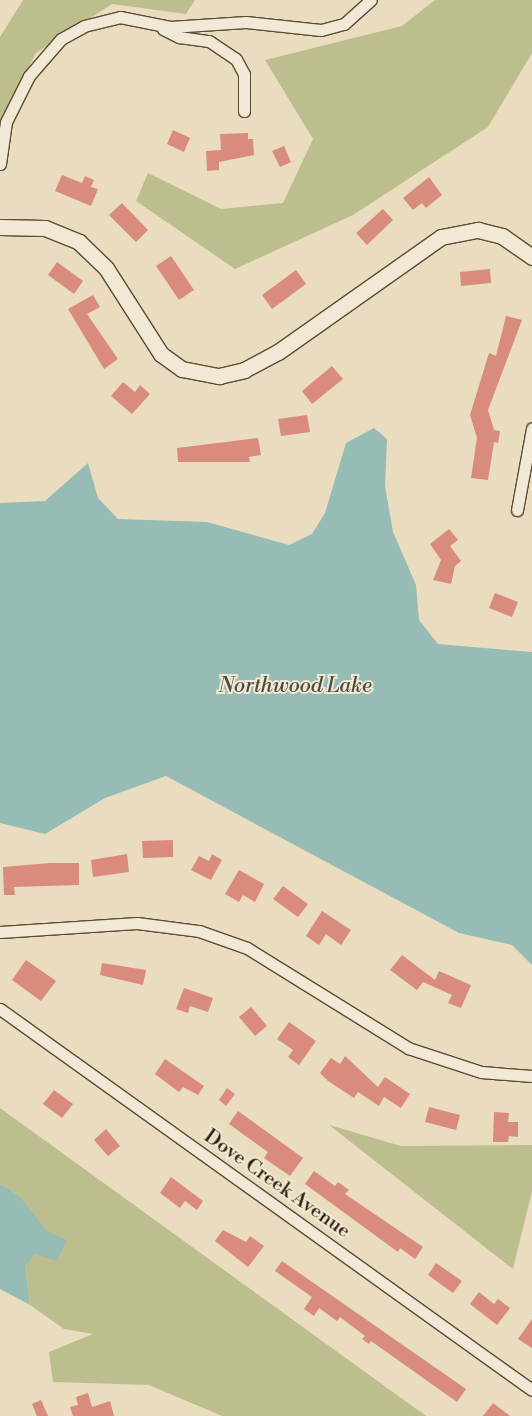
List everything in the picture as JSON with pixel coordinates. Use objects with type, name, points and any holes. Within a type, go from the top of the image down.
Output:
[{"type":"street","points":[[0,164],[6,122],[16,98],[62,39],[107,17],[157,25],[248,22],[321,30],[344,24],[371,0]]},
{"type":"street","points":[[157,25],[179,37],[209,41],[236,59],[244,74],[244,110]]},
{"type":"street","points":[[0,227],[45,228],[79,242],[106,268],[161,354],[182,369],[219,376],[244,370],[278,352],[441,236],[478,230],[502,236],[532,257]]},
{"type":"street","points":[[517,510],[532,428]]},
{"type":"street","points":[[0,932],[136,923],[199,931],[247,948],[408,1048],[481,1072],[532,1076]]},
{"type":"street","name":"Dove Creek Avenue","points":[[0,1008],[532,1390]]},
{"type":"green space","points":[[23,0],[195,0],[186,14],[112,4],[36,53],[0,120],[0,37]]},
{"type":"green space","points":[[435,0],[532,0],[532,53],[488,127],[353,215],[235,269],[136,201],[148,173],[221,209],[283,203],[313,139],[265,60],[402,26]]},
{"type":"green space","points":[[0,1108],[426,1416],[222,1416],[149,1385],[53,1382],[49,1352],[93,1334],[64,1329],[30,1305],[25,1266],[47,1232],[20,1196],[0,1184]]},
{"type":"green space","points":[[329,1125],[401,1146],[532,1145],[532,1191],[513,1269]]},
{"type":"water","name":"Northwood Lake","points":[[374,428],[387,439],[385,486],[393,532],[416,585],[419,620],[438,644],[532,652],[532,965],[512,945],[459,933],[166,776],[105,798],[45,834],[0,823],[0,503],[45,501],[88,463],[98,498],[118,519],[207,522],[289,545],[312,534],[325,513],[346,443]]},
{"type":"water","points":[[0,1184],[20,1196],[47,1231],[67,1240],[57,1261],[35,1254],[25,1266],[30,1305],[0,1289]]},
{"type":"building","points":[[173,130],[190,138],[184,152],[167,144]]},
{"type":"building","points":[[248,133],[248,139],[253,139],[254,155],[219,162],[219,170],[207,171],[206,151],[221,150],[220,134]]},
{"type":"building","points":[[284,146],[291,162],[280,167],[272,151]]},
{"type":"building","points":[[62,175],[82,183],[85,176],[94,180],[91,187],[98,189],[91,206],[55,191]]},
{"type":"building","points":[[429,177],[442,195],[426,208],[422,203],[413,210],[403,198]]},
{"type":"building","points":[[122,203],[148,230],[136,242],[109,215]]},
{"type":"building","points":[[383,209],[393,220],[367,245],[356,233]]},
{"type":"building","points":[[171,256],[194,290],[179,300],[156,266]]},
{"type":"building","points":[[57,262],[83,281],[74,294],[48,275]]},
{"type":"building","points":[[490,269],[491,283],[461,286],[460,272]]},
{"type":"building","points":[[296,270],[306,284],[272,309],[262,295]]},
{"type":"building","points":[[93,295],[100,307],[87,314],[118,359],[104,369],[68,309]]},
{"type":"building","points":[[506,316],[522,320],[488,410],[494,430],[500,431],[498,443],[494,442],[488,480],[471,478],[477,438],[470,415],[489,353],[496,356]]},
{"type":"building","points":[[332,366],[343,379],[312,404],[302,391]]},
{"type":"building","points":[[123,382],[135,392],[140,385],[150,394],[132,414],[111,396]]},
{"type":"building","points":[[307,415],[310,432],[281,436],[278,419]]},
{"type":"building","points":[[258,438],[261,455],[249,457],[250,462],[178,462],[177,448]]},
{"type":"building","points":[[449,529],[458,540],[450,546],[461,561],[455,566],[451,584],[433,580],[441,560],[430,544]]},
{"type":"building","points":[[495,593],[518,602],[512,617],[489,608]]},
{"type":"building","points":[[173,840],[173,857],[143,858],[142,841]]},
{"type":"building","points":[[127,854],[129,872],[93,877],[91,860]]},
{"type":"building","points":[[212,854],[222,860],[211,880],[191,870],[199,856],[209,861]]},
{"type":"building","points":[[50,863],[79,863],[79,885],[14,887],[15,895],[4,895],[3,867]]},
{"type":"building","points":[[239,870],[264,884],[255,902],[243,895],[239,902],[225,894]]},
{"type":"building","points":[[283,886],[308,904],[298,917],[273,899]]},
{"type":"building","points":[[322,911],[351,930],[341,945],[326,934],[319,945],[306,936]]},
{"type":"building","points":[[402,955],[435,980],[439,971],[471,985],[461,1008],[448,1003],[452,995],[423,982],[417,990],[390,970]]},
{"type":"building","points":[[26,960],[56,981],[41,1001],[12,980]]},
{"type":"building","points":[[102,963],[146,970],[143,985],[100,975]]},
{"type":"building","points":[[184,988],[213,998],[208,1012],[190,1006],[188,1013],[176,1009]]},
{"type":"building","points":[[251,1007],[267,1026],[255,1036],[239,1017]]},
{"type":"building","points":[[289,1022],[316,1041],[299,1065],[288,1057],[293,1050],[277,1039]]},
{"type":"building","points":[[345,1056],[378,1087],[385,1077],[410,1094],[401,1108],[384,1097],[379,1106],[358,1092],[354,1098],[328,1081],[320,1073],[331,1058],[340,1064]]},
{"type":"building","points":[[165,1059],[204,1086],[198,1095],[183,1087],[179,1092],[155,1074]]},
{"type":"building","points":[[227,1088],[235,1094],[226,1106],[219,1100]]},
{"type":"building","points":[[54,1090],[73,1104],[62,1118],[43,1104]]},
{"type":"building","points":[[429,1107],[460,1115],[456,1130],[425,1122]]},
{"type":"building","points":[[238,1111],[303,1158],[290,1176],[264,1158],[268,1152],[229,1124]]},
{"type":"building","points":[[494,1112],[509,1113],[508,1122],[518,1122],[518,1137],[509,1136],[508,1142],[493,1142]]},
{"type":"building","points":[[106,1129],[120,1146],[108,1156],[94,1140]]},
{"type":"building","points":[[314,1171],[335,1186],[338,1182],[349,1190],[345,1194],[423,1247],[415,1259],[400,1248],[398,1252],[305,1184]]},
{"type":"building","points":[[171,1177],[203,1201],[197,1210],[185,1201],[180,1208],[160,1193]]},
{"type":"building","points":[[223,1230],[246,1242],[250,1236],[264,1246],[248,1267],[215,1241]]},
{"type":"building","points":[[282,1261],[466,1389],[457,1402],[371,1341],[369,1344],[362,1339],[365,1336],[340,1317],[337,1321],[319,1308],[314,1316],[304,1309],[312,1297],[275,1271]]},
{"type":"building","points":[[436,1263],[462,1281],[453,1293],[428,1275]]},
{"type":"building","points":[[479,1292],[494,1304],[498,1299],[510,1308],[497,1325],[470,1304]]},
{"type":"building","points":[[532,1319],[532,1348],[518,1339]]},
{"type":"building","points":[[88,1393],[92,1407],[110,1401],[114,1416],[73,1416],[70,1407],[78,1405],[76,1397]]},
{"type":"building","points":[[41,1400],[48,1416],[37,1416],[32,1404]]},
{"type":"building","points":[[493,1403],[510,1416],[483,1416]]}]
